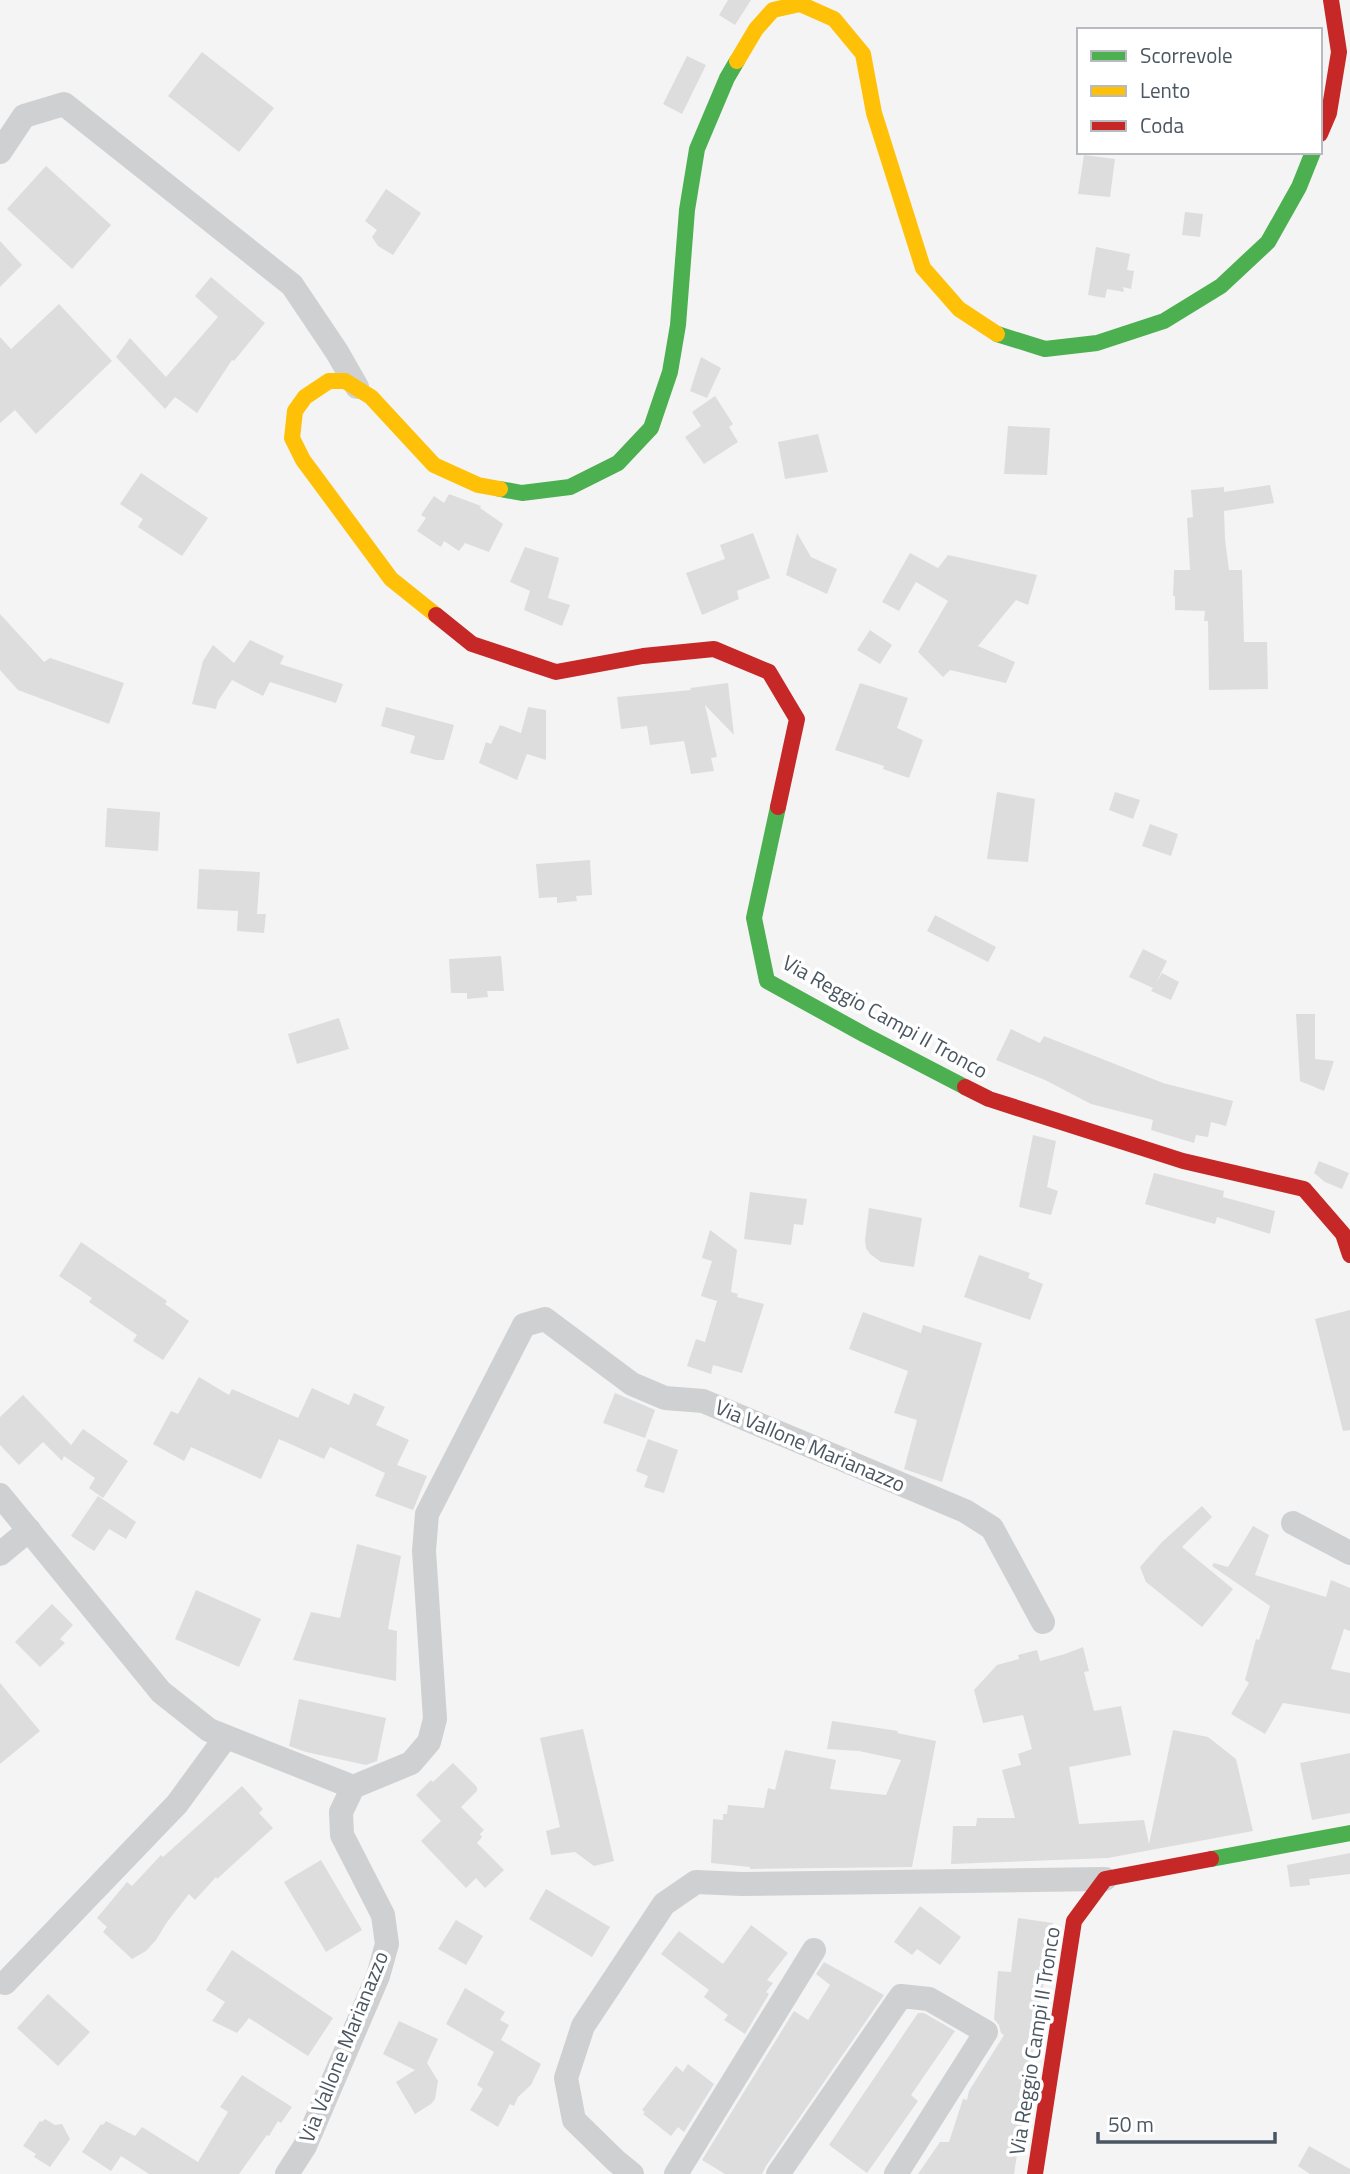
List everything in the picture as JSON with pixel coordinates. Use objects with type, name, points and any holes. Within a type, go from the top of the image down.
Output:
[{"type":"main road","points":[[1322,129],[1329,113],[1339,52],[1331,0]]},
{"type":"main road","points":[[357,387],[371,397],[434,465],[478,485],[522,493],[570,486],[618,463],[650,428],[670,372],[678,325],[687,211],[697,149],[727,78],[755,29],[774,10],[800,4],[834,19],[863,54],[874,113],[923,268],[959,309],[997,334],[1045,349],[1097,343],[1164,321],[1221,286],[1268,242],[1299,187],[1312,154]]},
{"type":"main road","name":"Via Reggio Campi II Tronco","points":[[357,387],[345,381],[329,381],[305,397],[295,411],[292,438],[303,460],[391,579],[472,644],[556,672],[643,656],[714,649],[769,672],[797,719],[754,918],[767,981],[989,1099],[1183,1161],[1304,1189],[1343,1234],[1350,1255]]},
{"type":"main road","points":[[1105,1879],[1350,1833]]},
{"type":"main road","name":"Via Reggio Campi II Tronco","points":[[1035,2174],[1074,1921],[1105,1879]]},
{"type":"street","points":[[0,152],[24,116],[64,104],[292,285],[357,387]]},
{"type":"street","name":"Via Vallone Marianazzo","points":[[287,2174],[310,2134],[378,1976],[387,1944],[383,1915],[342,1835],[341,1812],[353,1787],[411,1763],[429,1742],[435,1719],[424,1551],[428,1514],[524,1325],[545,1319],[632,1384],[666,1398],[703,1401],[974,1516],[992,1528],[1043,1622]]},
{"type":"street","points":[[0,1495],[161,1692],[209,1730],[353,1787]]},
{"type":"street","points":[[1293,1523],[1350,1553]]},
{"type":"street","points":[[0,1554],[29,1530]]},
{"type":"street","points":[[5,1983],[177,1804],[226,1737]]},
{"type":"street","points":[[632,2174],[574,2120],[566,2078],[583,2026],[664,1904],[696,1882],[742,1884],[1105,1879]]},
{"type":"street","points":[[676,2174],[814,1950]]},
{"type":"street","points":[[778,2174],[901,1996],[929,1999],[986,2032],[896,2174]]},
{"type":"building","points":[[728,0],[751,0],[735,25],[719,15]]},
{"type":"building","points":[[202,52],[274,108],[239,152],[168,96]]},
{"type":"building","points":[[687,56],[706,65],[682,114],[663,104]]},
{"type":"building","points":[[1084,155],[1115,159],[1110,197],[1078,194]]},
{"type":"building","points":[[46,166],[111,225],[72,269],[7,209]]},
{"type":"building","points":[[386,189],[421,213],[393,255],[378,246],[372,237],[377,230],[365,221]]},
{"type":"building","points":[[1185,212],[1203,214],[1200,237],[1182,235]]},
{"type":"building","points":[[0,241],[22,265],[0,287]]},
{"type":"building","points":[[1096,247],[1130,254],[1127,270],[1134,271],[1131,289],[1123,287],[1124,292],[1107,289],[1105,298],[1088,295]]},
{"type":"building","points":[[211,277],[265,323],[234,361],[232,360],[197,413],[175,397],[165,409],[116,357],[130,338],[166,377],[218,317],[195,296]]},
{"type":"building","points":[[59,304],[112,361],[36,434],[15,410],[0,423],[0,337],[11,349]]},
{"type":"building","points":[[701,357],[721,368],[707,398],[690,391]]},
{"type":"building","points":[[715,396],[733,424],[729,427],[738,442],[704,464],[685,437],[701,426],[692,412]]},
{"type":"building","points":[[1008,426],[1050,428],[1047,475],[1004,474]]},
{"type":"building","points":[[818,434],[828,472],[785,479],[778,442]]},
{"type":"building","points":[[141,473],[208,518],[182,556],[138,527],[143,519],[120,504]]},
{"type":"building","points":[[1270,485],[1274,503],[1224,511],[1229,570],[1242,570],[1244,642],[1267,642],[1268,689],[1209,690],[1208,621],[1204,621],[1205,611],[1175,610],[1173,596],[1174,570],[1190,570],[1187,518],[1193,517],[1191,490],[1224,487],[1224,492]]},
{"type":"building","points":[[449,494],[481,506],[480,508],[503,524],[489,552],[465,543],[459,551],[444,541],[441,547],[417,531],[426,518],[421,515],[434,496],[444,503]]},
{"type":"building","points":[[753,533],[770,578],[737,591],[739,599],[702,615],[686,573],[725,559],[720,545]]},
{"type":"building","points":[[797,533],[811,557],[837,569],[827,594],[786,575]]},
{"type":"building","points":[[525,547],[559,558],[548,598],[570,605],[562,626],[524,610],[530,591],[510,582]]},
{"type":"building","points":[[910,553],[938,568],[948,555],[1037,575],[1028,605],[1016,600],[978,646],[1015,662],[1006,683],[950,670],[943,677],[918,652],[948,601],[916,582],[899,611],[882,602]]},
{"type":"building","points":[[0,614],[44,662],[50,658],[124,683],[109,724],[18,690],[0,670]]},
{"type":"building","points":[[870,630],[892,645],[880,664],[857,650]]},
{"type":"building","points":[[250,640],[284,656],[280,664],[343,684],[336,703],[270,682],[263,696],[232,680],[218,701],[216,709],[192,704],[203,661],[213,645],[234,663]]},
{"type":"building","points":[[728,683],[734,735],[705,705],[717,757],[711,758],[714,771],[691,774],[684,741],[650,745],[647,726],[621,729],[617,697],[691,690],[690,688]]},
{"type":"building","points":[[860,683],[908,698],[897,728],[923,740],[909,778],[883,769],[884,766],[835,750]]},
{"type":"building","points":[[386,707],[454,725],[444,760],[410,753],[415,736],[381,726]]},
{"type":"building","points":[[528,707],[546,710],[546,760],[527,754],[517,780],[479,763],[486,742],[491,744],[500,725],[521,733]]},
{"type":"building","points":[[997,792],[1035,799],[1028,862],[987,859]]},
{"type":"building","points":[[1115,792],[1140,800],[1133,819],[1109,810]]},
{"type":"building","points":[[107,808],[160,812],[158,851],[105,847]]},
{"type":"building","points":[[1150,824],[1178,834],[1171,856],[1142,846]]},
{"type":"building","points":[[590,860],[592,895],[576,896],[577,901],[557,903],[557,897],[539,898],[536,864]]},
{"type":"building","points":[[199,869],[260,872],[257,914],[266,914],[264,933],[237,931],[238,911],[197,909]]},
{"type":"building","points":[[935,915],[996,947],[988,962],[927,931]]},
{"type":"building","points":[[1143,949],[1167,961],[1156,983],[1162,973],[1179,982],[1171,1000],[1129,977]]},
{"type":"building","points":[[501,956],[504,991],[487,991],[488,997],[467,999],[467,993],[451,993],[449,959]]},
{"type":"building","points":[[1296,1014],[1315,1014],[1315,1059],[1334,1061],[1324,1091],[1300,1081]]},
{"type":"building","points":[[339,1018],[349,1049],[297,1064],[288,1034]]},
{"type":"building","points":[[1011,1029],[1040,1043],[1044,1036],[1163,1083],[1233,1101],[1226,1126],[1211,1122],[1208,1137],[1196,1135],[1194,1143],[1151,1130],[1153,1120],[1091,1104],[1045,1080],[996,1060]]},
{"type":"building","points":[[1033,1135],[1056,1141],[1047,1187],[1058,1191],[1051,1215],[1019,1207]]},
{"type":"building","points":[[1319,1161],[1349,1173],[1342,1189],[1325,1182],[1314,1173]]},
{"type":"building","points":[[1154,1173],[1224,1191],[1223,1197],[1275,1211],[1270,1234],[1217,1217],[1215,1224],[1145,1204]]},
{"type":"building","points":[[750,1192],[807,1199],[803,1225],[794,1224],[791,1245],[744,1239]]},
{"type":"building","points":[[869,1208],[922,1218],[914,1267],[881,1262],[870,1254],[865,1240]]},
{"type":"building","points":[[710,1230],[737,1250],[731,1292],[738,1294],[737,1297],[764,1304],[742,1373],[713,1365],[711,1374],[687,1366],[696,1339],[705,1342],[717,1301],[701,1296],[712,1261],[702,1258]]},
{"type":"building","points":[[81,1242],[167,1301],[165,1304],[189,1321],[163,1360],[133,1341],[137,1335],[89,1302],[92,1298],[59,1276]]},
{"type":"building","points":[[979,1255],[1030,1273],[1028,1278],[1043,1284],[1030,1320],[964,1297]]},
{"type":"building","points":[[1350,1310],[1350,1430],[1343,1431],[1315,1319]]},
{"type":"building","points":[[863,1312],[921,1333],[923,1325],[982,1343],[942,1482],[904,1469],[917,1420],[894,1413],[908,1371],[849,1349]]},
{"type":"building","points":[[199,1377],[229,1395],[232,1389],[298,1418],[312,1388],[349,1405],[354,1393],[385,1407],[376,1425],[409,1440],[397,1465],[427,1476],[413,1510],[375,1496],[385,1473],[330,1447],[324,1459],[279,1439],[261,1479],[191,1447],[184,1461],[153,1444],[171,1411],[178,1414]]},
{"type":"building","points":[[615,1393],[655,1410],[645,1438],[603,1423]]},
{"type":"building","points":[[23,1395],[71,1445],[69,1448],[83,1429],[128,1461],[103,1498],[89,1488],[95,1478],[64,1456],[62,1461],[43,1442],[19,1465],[0,1445],[0,1417]]},
{"type":"building","points":[[648,1439],[678,1450],[664,1493],[644,1487],[648,1476],[636,1471]]},
{"type":"building","points":[[98,1496],[136,1522],[126,1539],[109,1529],[94,1551],[71,1536]]},
{"type":"building","points":[[1202,1506],[1212,1517],[1182,1547],[1233,1589],[1202,1627],[1146,1582],[1140,1567],[1162,1542]]},
{"type":"building","points":[[1253,1526],[1269,1535],[1255,1575],[1326,1597],[1331,1580],[1350,1588],[1350,1631],[1344,1629],[1331,1669],[1350,1673],[1350,1714],[1283,1703],[1265,1734],[1231,1714],[1249,1683],[1245,1680],[1256,1639],[1259,1640],[1270,1606],[1212,1566],[1214,1563],[1228,1567]]},
{"type":"building","points":[[357,1544],[401,1556],[388,1629],[397,1631],[396,1681],[293,1660],[311,1612],[340,1618]]},
{"type":"building","points":[[196,1590],[261,1619],[239,1667],[175,1639]]},
{"type":"building","points":[[52,1604],[73,1625],[60,1639],[65,1643],[40,1667],[15,1642]]},
{"type":"building","points":[[1083,1647],[1089,1671],[1084,1672],[1094,1711],[1121,1706],[1131,1755],[1069,1767],[1079,1824],[1144,1820],[1149,1844],[1173,1730],[1208,1737],[1236,1759],[1253,1831],[1108,1858],[951,1864],[953,1826],[976,1826],[977,1818],[1015,1818],[1002,1770],[1021,1765],[1018,1754],[1032,1749],[1023,1715],[983,1723],[974,1690],[997,1665],[1019,1659],[1018,1655],[1037,1650],[1040,1661]]},
{"type":"building","points":[[0,1683],[40,1731],[0,1764]]},
{"type":"building","points":[[299,1699],[386,1718],[377,1761],[366,1765],[289,1746]]},
{"type":"building","points":[[832,1721],[898,1731],[897,1733],[936,1741],[912,1867],[750,1869],[711,1863],[713,1819],[723,1820],[728,1805],[764,1808],[768,1788],[775,1790],[785,1750],[836,1760],[830,1789],[886,1795],[901,1760],[859,1751],[827,1749]]},
{"type":"building","points":[[583,1729],[614,1861],[594,1866],[575,1852],[551,1855],[546,1831],[560,1827],[540,1738]]},
{"type":"building","points":[[1350,1753],[1350,1813],[1312,1820],[1300,1763]]},
{"type":"building","points":[[453,1763],[477,1787],[477,1791],[461,1807],[484,1830],[477,1843],[504,1870],[485,1888],[476,1878],[466,1888],[421,1841],[441,1821],[416,1795]]},
{"type":"building","points":[[242,1786],[263,1809],[259,1813],[273,1828],[217,1879],[216,1877],[195,1900],[189,1894],[156,1940],[146,1951],[132,1959],[103,1932],[107,1927],[97,1918],[127,1882],[132,1886],[161,1855],[163,1857]]},
{"type":"building","points":[[1350,1853],[1350,1874],[1309,1879],[1310,1885],[1290,1887],[1287,1865]]},
{"type":"building","points":[[321,1860],[362,1930],[326,1952],[284,1882]]},
{"type":"building","points":[[546,1889],[610,1927],[592,1957],[529,1919]]},
{"type":"building","points":[[920,1906],[961,1937],[940,1965],[917,1949],[912,1955],[894,1942]]},
{"type":"building","points":[[1018,1918],[1053,1923],[1014,2174],[918,2174],[940,2142],[949,2142],[963,2099],[967,2100],[969,2091],[1004,2035],[994,2019],[998,1971],[1011,1972]]},
{"type":"building","points":[[456,1920],[483,1936],[466,1965],[438,1949]]},
{"type":"building","points":[[751,1925],[788,1953],[767,1980],[773,1983],[766,1992],[769,1994],[745,2034],[724,2020],[728,2015],[704,1997],[709,1990],[661,1954],[679,1931],[723,1964]]},
{"type":"building","points":[[232,1950],[333,2018],[308,2056],[249,2018],[237,2033],[212,2021],[225,2002],[206,1990]]},
{"type":"building","points":[[824,1962],[884,1995],[762,2174],[725,2174],[702,2160],[794,2011],[808,2020],[830,1985],[816,1974]]},
{"type":"building","points":[[465,1988],[505,2012],[500,2020],[509,2025],[501,2040],[541,2064],[531,2085],[518,2097],[514,2106],[510,2104],[498,2127],[470,2110],[483,2089],[477,2085],[494,2052],[446,2024]]},
{"type":"building","points":[[48,1994],[90,2032],[58,2066],[17,2028]]},
{"type":"building","points":[[918,2013],[924,2013],[955,2031],[911,2095],[918,2101],[867,2173],[829,2145]]},
{"type":"building","points":[[399,2021],[438,2039],[427,2063],[438,2081],[435,2099],[415,2114],[396,2082],[415,2070],[383,2054]]},
{"type":"building","points":[[688,2064],[714,2084],[684,2132],[678,2127],[671,2136],[643,2114],[645,2112],[642,2110],[676,2066],[683,2072]]},
{"type":"building","points":[[242,2075],[292,2107],[281,2123],[278,2121],[239,2174],[149,2174],[121,2156],[111,2171],[82,2152],[101,2124],[106,2121],[135,2136],[142,2127],[198,2162],[228,2112],[220,2107]]},
{"type":"building","points":[[45,2119],[55,2125],[62,2124],[70,2139],[50,2167],[23,2146],[40,2121]]},
{"type":"building","points":[[1309,2146],[1350,2169],[1350,2174],[1310,2174],[1298,2166]]},
{"type":"traffic: fast","points":[[500,489],[522,493],[570,487],[618,463],[651,428],[670,372],[678,325],[687,210],[697,149],[737,61]]},
{"type":"traffic: fast","points":[[997,334],[1045,349],[1097,343],[1164,321],[1221,286],[1268,242],[1299,187],[1312,154]]},
{"type":"traffic: fast","points":[[778,807],[754,918],[767,981],[965,1087]]},
{"type":"traffic: fast","points":[[1211,1859],[1350,1833]]},
{"type":"traffic: slow","points":[[737,61],[756,29],[773,10],[800,4],[834,19],[863,54],[874,113],[923,268],[959,309],[997,334]]},
{"type":"traffic: slow","points":[[436,615],[391,579],[303,460],[292,438],[295,411],[305,397],[329,381],[345,381],[371,397],[434,465],[478,485],[500,489]]},
{"type":"traffic: jam","points":[[1322,129],[1329,113],[1339,52],[1331,0]]},
{"type":"traffic: jam","points":[[436,615],[472,644],[556,672],[643,656],[714,649],[769,672],[797,719],[778,807]]},
{"type":"traffic: jam","points":[[965,1087],[989,1099],[1183,1161],[1304,1189],[1343,1234],[1350,1255]]},
{"type":"traffic: jam","points":[[1035,2174],[1074,1921],[1105,1879],[1211,1859]]}]
